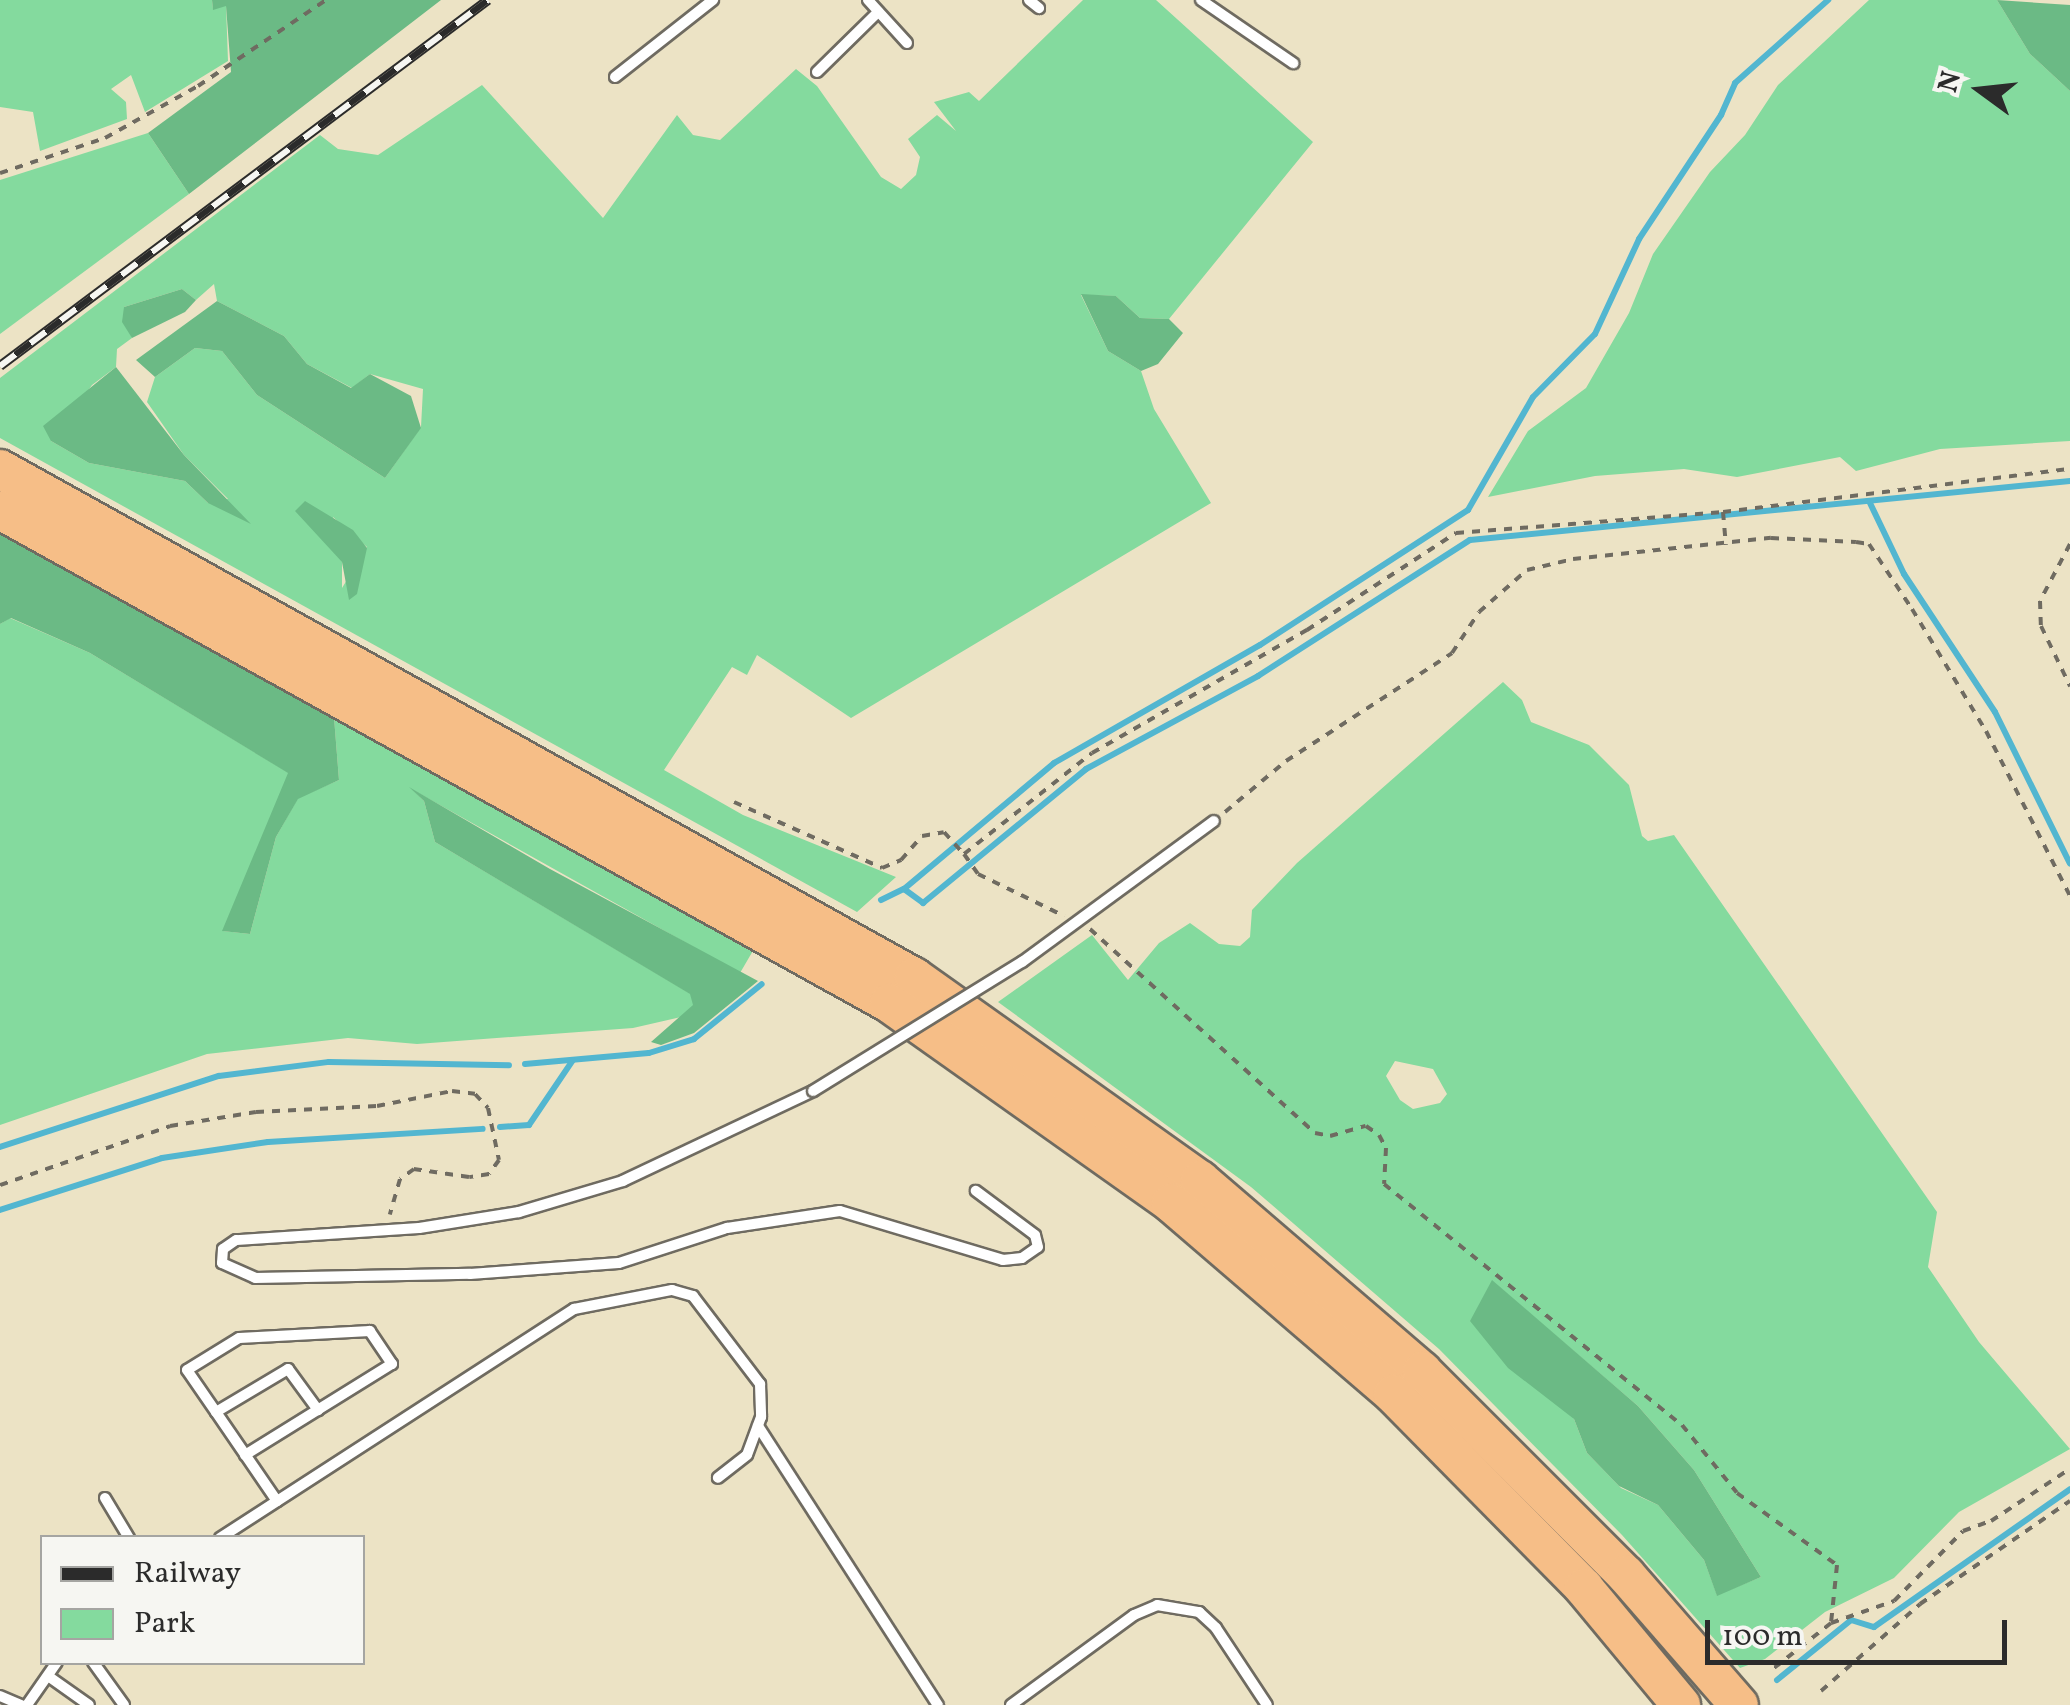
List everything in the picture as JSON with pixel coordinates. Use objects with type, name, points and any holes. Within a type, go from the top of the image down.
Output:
[{"type":"highway","points":[[0,470],[914,977],[1200,1180],[1422,1371],[1626,1575],[1739,1705]]},
{"type":"highway","points":[[0,510],[889,1003],[1156,1192],[1394,1394],[1584,1588],[1681,1705]]},
{"type":"lane","points":[[616,78],[713,0]]},
{"type":"lane","points":[[868,0],[908,43]]},
{"type":"lane","points":[[1201,0],[1293,63]]},
{"type":"lane","points":[[817,72],[878,12]]},
{"type":"lane","points":[[976,1191],[1035,1235],[1038,1247],[1022,1258],[1004,1260],[840,1211],[727,1228],[619,1263],[470,1274],[256,1278],[222,1262],[223,1249],[236,1240],[390,1230],[518,1212],[623,1181],[813,1091],[1022,962],[1214,822]]},
{"type":"lane","points":[[225,1535],[574,1308],[672,1290],[693,1296],[760,1384],[758,1426],[746,1455],[718,1478]]},
{"type":"lane","points":[[245,1455],[392,1364],[370,1331],[239,1338],[186,1370],[216,1412],[245,1455],[277,1501]]},
{"type":"lane","points":[[216,1412],[288,1369],[318,1410]]},
{"type":"lane","points":[[758,1426],[938,1705]]},
{"type":"lane","points":[[105,1498],[128,1535]]},
{"type":"lane","points":[[1011,1705],[1157,1605],[1199,1612],[1216,1628],[1267,1705]]},
{"type":"lane","points":[[0,1696],[24,1705],[55,1665]]},
{"type":"lane","points":[[95,1665],[124,1705]]},
{"type":"lane","points":[[48,1676],[89,1705]]},
{"type":"path","points":[[0,173],[105,138],[198,86],[326,0]]},
{"type":"path","points":[[964,854],[1092,753],[1307,630],[1456,533],[1723,512],[2070,469]]},
{"type":"path","points":[[1723,512],[1726,545]]},
{"type":"path","points":[[1214,822],[1286,761],[1452,653],[1478,612],[1527,570],[1573,559],[1771,538],[1869,544],[1986,731],[2070,896]]},
{"type":"path","points":[[2070,544],[2040,601],[2041,626],[2070,686]]},
{"type":"path","points":[[734,802],[882,868],[901,860],[922,836],[944,832],[978,874],[1070,919]]},
{"type":"path","points":[[1086,927],[1315,1133],[1330,1136],[1351,1126],[1378,1135],[1386,1148],[1384,1184],[1682,1425],[1737,1493],[1837,1565],[1831,1623]]},
{"type":"path","points":[[0,1185],[170,1126],[256,1112],[376,1106],[452,1091],[475,1094],[488,1108],[498,1160],[489,1174],[468,1177],[414,1169],[400,1179],[390,1202],[390,1230]]},
{"type":"path","points":[[1774,1668],[1846,1612],[1863,1614],[1894,1601],[1963,1530],[1990,1521],[2065,1472]]},
{"type":"path","points":[[1821,1691],[1920,1604],[2070,1502]]},
{"type":"green space","points":[[0,0],[212,0],[213,9],[226,5],[228,61],[145,112],[131,75],[111,89],[126,102],[127,119],[40,151],[33,112],[0,107]]},
{"type":"green space","points":[[212,0],[441,0],[189,194],[148,133],[231,72],[226,6],[213,10]]},
{"type":"green space","points":[[1083,0],[1156,0],[1313,142],[1169,319],[1140,318],[1116,296],[1081,295],[1108,351],[1141,371],[1154,409],[1211,503],[851,718],[757,655],[747,675],[732,667],[664,770],[743,815],[896,877],[857,912],[0,438],[0,378],[320,135],[338,149],[378,155],[482,85],[603,218],[677,115],[693,135],[720,140],[796,69],[817,86],[881,177],[901,189],[916,175],[920,157],[908,139],[937,115],[956,131],[934,102],[969,92],[979,101]],"holes":[[[214,284],[217,301],[284,336],[307,364],[352,388],[370,374],[423,389],[421,427],[385,478],[257,395],[222,351],[195,348],[155,377],[147,402],[184,455],[228,499],[208,503],[185,481],[89,463],[51,441],[92,385],[116,367],[117,349],[132,338],[124,307],[182,289],[196,300]],[[333,517],[367,547],[342,588],[342,562]]]},
{"type":"green space","points":[[1869,0],[1997,0],[2030,54],[2070,91],[2070,441],[1940,449],[1856,471],[1840,457],[1737,477],[1684,469],[1595,476],[1488,497],[1528,431],[1586,388],[1629,313],[1653,254],[1710,172],[1745,135],[1778,85]]},
{"type":"green space","points":[[1997,0],[2070,5],[2070,91],[2030,54]]},
{"type":"green space","points":[[148,133],[189,194],[0,334],[0,180]]},
{"type":"green space","points":[[182,289],[196,300],[185,312],[132,338],[122,322],[124,307]]},
{"type":"green space","points":[[1081,294],[1116,296],[1140,318],[1169,319],[1183,333],[1158,364],[1141,371],[1108,351]]},
{"type":"green space","points":[[217,301],[284,336],[307,364],[351,388],[370,374],[411,396],[421,428],[385,478],[257,395],[222,351],[195,348],[155,377],[136,360]]},
{"type":"green space","points":[[116,367],[184,455],[251,524],[208,503],[185,481],[89,463],[51,441],[43,426]]},
{"type":"green space","points":[[305,501],[353,530],[367,548],[357,594],[349,600],[342,562],[295,511]]},
{"type":"green space","points":[[0,534],[334,717],[339,780],[298,799],[276,837],[250,934],[222,931],[288,773],[90,653],[11,618],[0,624]]},
{"type":"green space","points":[[10,618],[90,653],[289,773],[223,931],[250,934],[276,837],[298,798],[339,780],[334,717],[754,949],[740,973],[413,790],[424,801],[435,842],[691,994],[694,1005],[681,1017],[633,1028],[417,1044],[348,1038],[207,1054],[0,1125],[0,624]]},
{"type":"green space","points":[[1503,682],[1522,700],[1531,722],[1589,745],[1629,785],[1642,836],[1648,841],[1674,835],[1937,1212],[1928,1267],[1979,1342],[2070,1449],[1959,1512],[1894,1578],[1825,1612],[1765,1659],[1740,1668],[1622,1535],[1439,1349],[1251,1187],[998,1002],[1092,935],[1128,980],[1159,943],[1190,923],[1219,944],[1240,946],[1250,937],[1252,910],[1297,863]],"holes":[[[1395,1061],[1433,1069],[1447,1094],[1440,1103],[1413,1109],[1400,1100],[1386,1076]],[[1492,1281],[1638,1406],[1694,1470],[1761,1577],[1717,1595],[1704,1560],[1658,1505],[1621,1488],[1587,1453],[1574,1419]]]},
{"type":"green space","points":[[409,787],[550,869],[758,981],[694,1033],[661,1045],[651,1042],[693,1005],[690,994],[435,842],[424,801]]},
{"type":"green space","points":[[1492,1280],[1638,1406],[1694,1470],[1761,1577],[1717,1596],[1704,1560],[1658,1505],[1619,1486],[1587,1453],[1574,1419],[1508,1368],[1470,1321]]},
{"type":"waterway","points":[[881,900],[904,889],[1054,763],[1260,645],[1468,510],[1533,397],[1595,334],[1639,239],[1721,115],[1735,83],[1828,0]]},
{"type":"waterway","points":[[904,889],[923,903],[1086,769],[1258,676],[1470,540],[2070,481]]},
{"type":"waterway","points":[[1870,503],[1904,574],[1995,712],[2070,864]]},
{"type":"waterway","points":[[525,1064],[649,1053],[694,1039],[762,984]]},
{"type":"waterway","points":[[500,1127],[529,1125],[573,1060]]},
{"type":"waterway","points":[[0,1147],[219,1076],[329,1062],[509,1065]]},
{"type":"waterway","points":[[0,1210],[162,1158],[268,1142],[483,1129]]},
{"type":"waterway","points":[[1777,1680],[1851,1620],[1874,1627],[2070,1489]]},
{"type":"railway","points":[[0,366],[488,0]]}]
